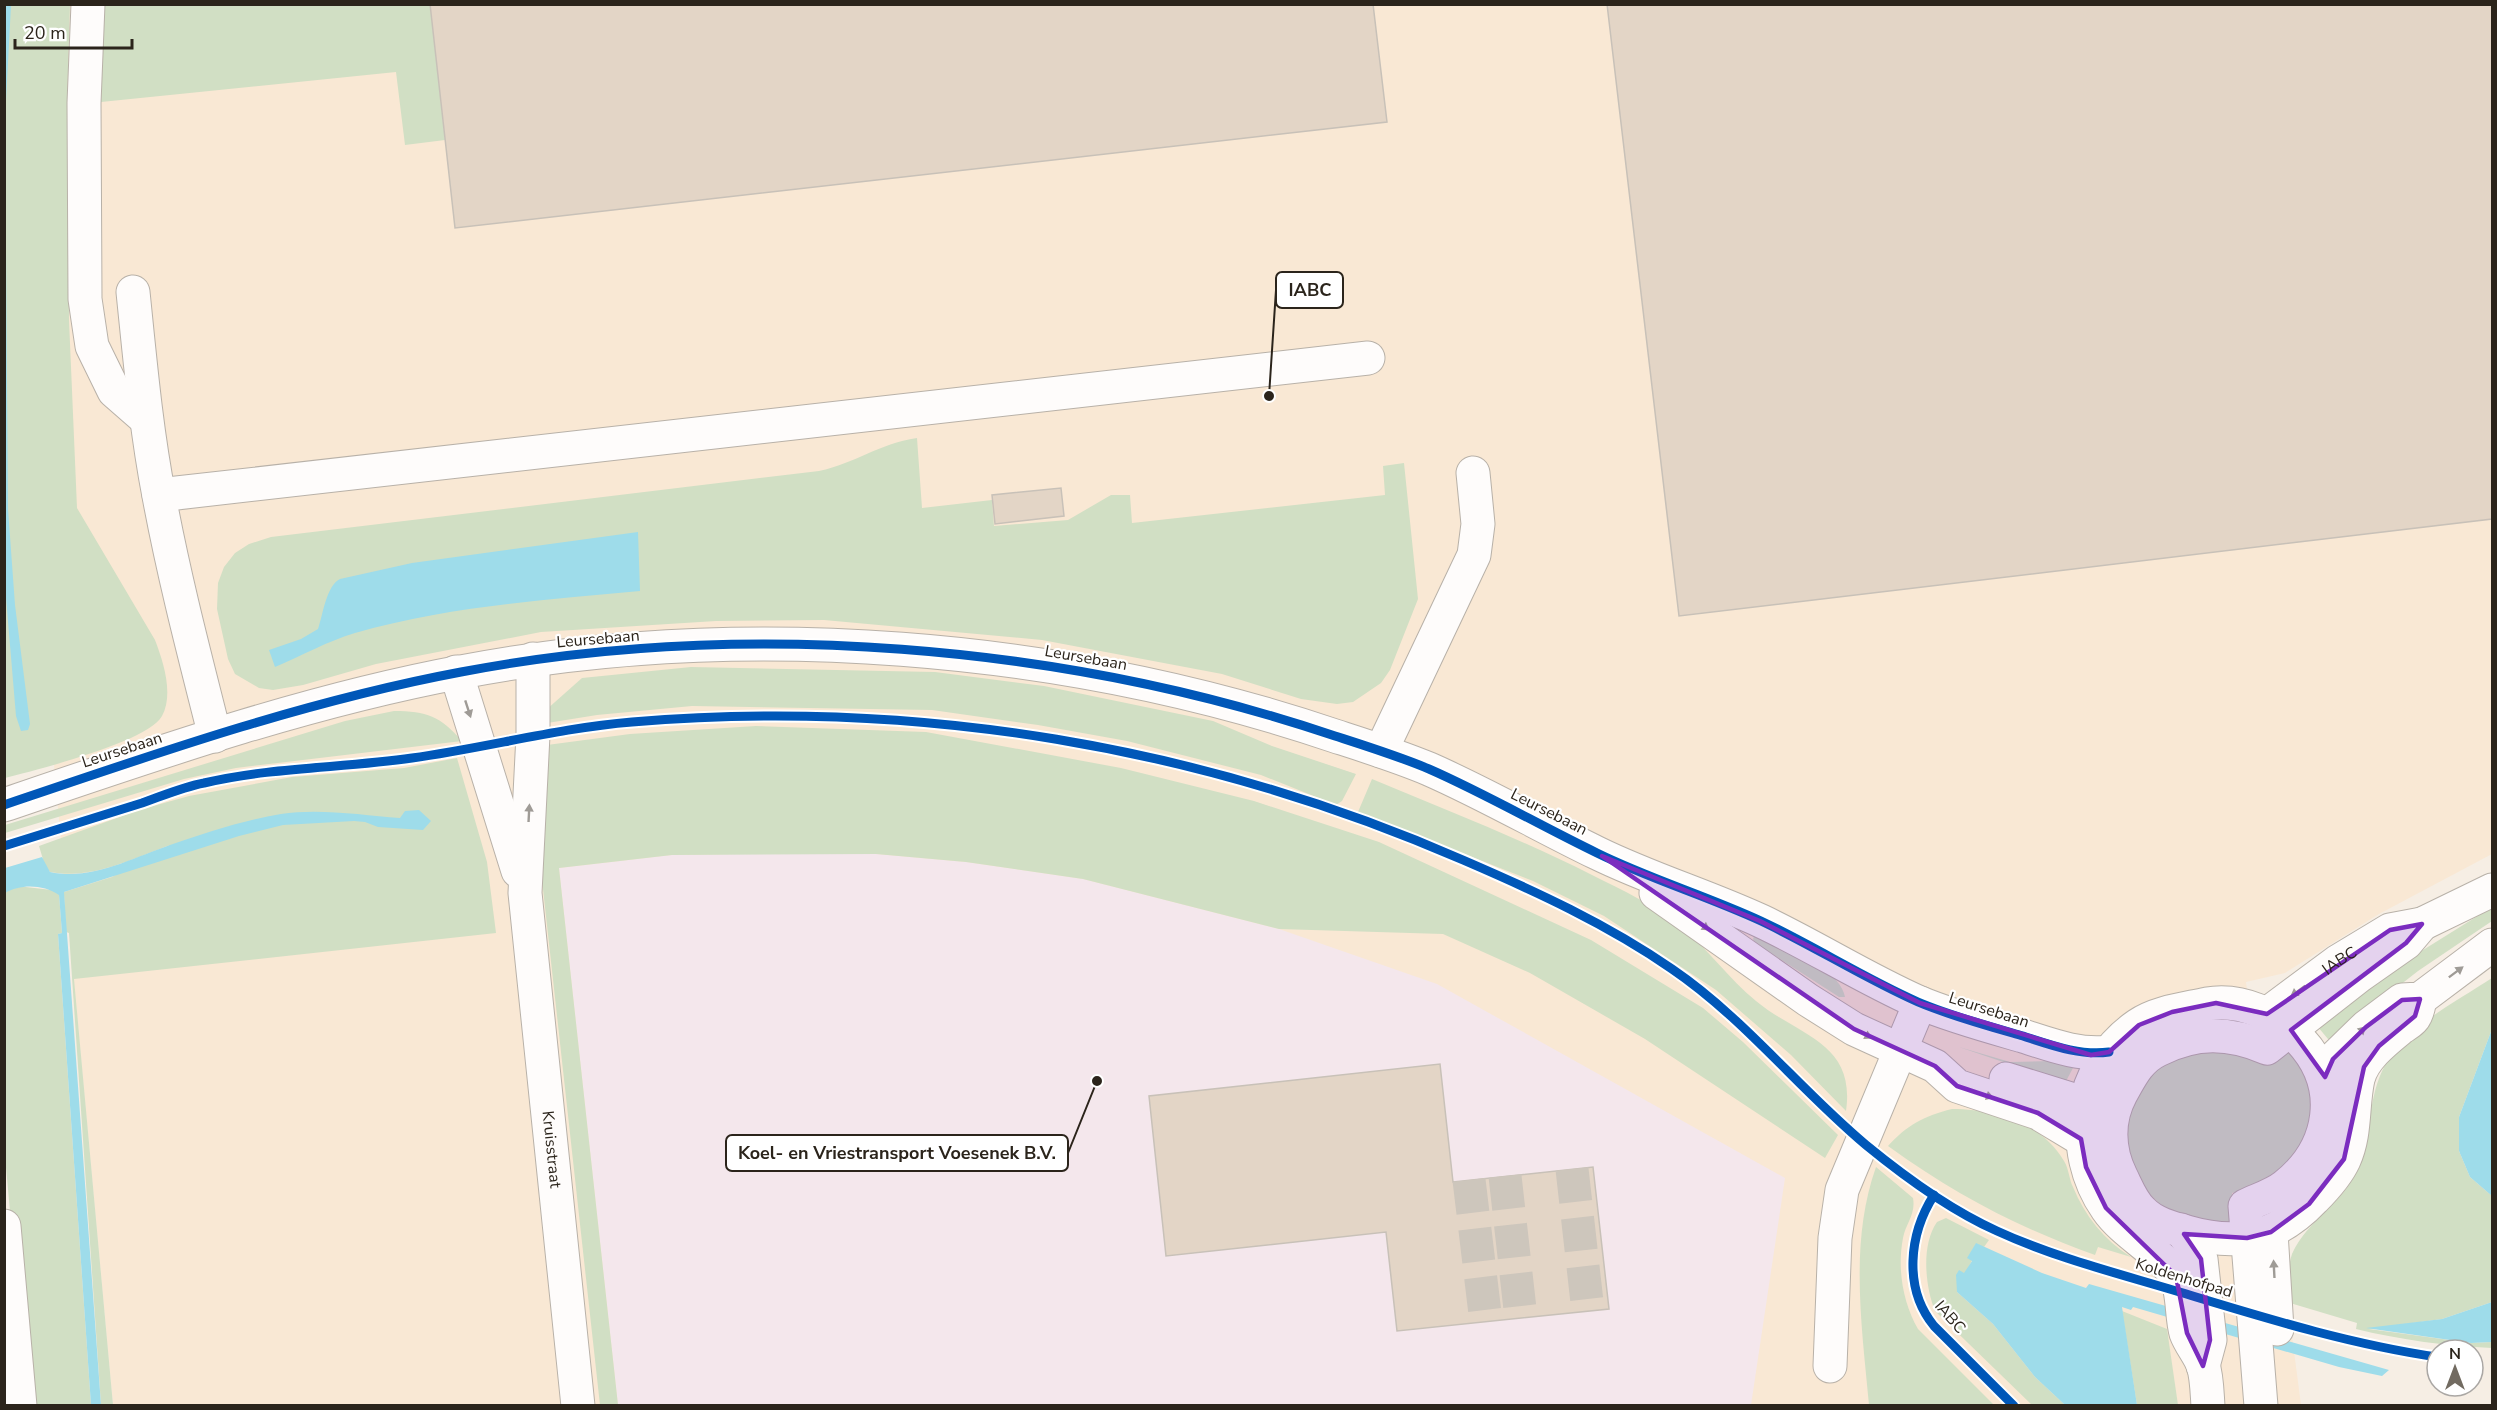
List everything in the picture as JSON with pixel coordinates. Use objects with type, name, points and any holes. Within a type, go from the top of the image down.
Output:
[{"type":"street","points":[[88,4],[84,103],[85,299],[92,346],[114,391],[146,419]]},
{"type":"street","points":[[133,292],[146,419],[172,566],[215,736]]},
{"type":"street","points":[[159,495],[1368,358]]},
{"type":"street","points":[[1381,751],[1474,555],[1478,524],[1473,472]]},
{"type":"street","name":"Leursebaan","points":[[4,805],[292,713],[456,672],[532,659],[714,645],[823,645],[1026,663],[1143,684],[1220,701],[1381,751],[1462,784],[1602,856],[1760,921],[1920,1003],[2060,1047],[2091,1055],[2109,1052]]},
{"type":"street","name":"Kruisstraat","points":[[532,659],[533,735],[525,892],[578,1406]]},
{"type":"street","name":"Kruisstraat","points":[[456,672],[525,892]]},
{"type":"street","name":"Leursebaan","points":[[1602,856],[1808,1000],[1854,1029],[1935,1066],[1957,1086],[2038,1113],[2081,1139]]},
{"type":"street","name":"IABC","points":[[2099,1108],[2146,1055],[2174,1042],[2206,1034],[2228,1035],[2267,1048],[2279,1022],[2337,962],[2390,930],[2422,924],[2493,890]]},
{"type":"street","points":[[2324,1079],[2333,1059],[2366,1027],[2402,1000],[2420,999],[2493,945]]},
{"type":"street","points":[[2281,1406],[2268,1356],[2259,1235],[2245,1206],[2284,1187],[2314,1157],[2328,1119],[2324,1079],[2303,1042],[2279,1022],[2256,1008],[2216,1003],[2172,1012],[2139,1025],[2109,1052],[2094,1074],[2099,1108],[2110,1130],[2113,1160],[2142,1212],[2158,1223],[2224,1240],[2259,1235],[2294,1219],[2331,1181],[2344,1160],[2351,1137],[2358,1078],[2379,1046],[2415,1016],[2420,999]]},
{"type":"street","points":[[1830,1366],[1834,1238],[1842,1190],[1920,1003]]},
{"type":"street","name":"Leursebaan","points":[[1935,1066],[1964,1066],[2099,1108]]},
{"type":"street","points":[[2099,1108],[2081,1139],[2086,1167],[2106,1208],[2121,1227],[2190,1281]]},
{"type":"street","points":[[4,1226],[20,1406]]},
{"type":"street","points":[[2181,1230],[2201,1259],[2190,1281],[2208,1406]]},
{"type":"street","points":[[2261,1406],[2268,1356]]},
{"type":"highlighted area","points":[[1602,856],[1760,921],[1920,1003],[2091,1055],[2109,1052],[2139,1025],[2172,1012],[2216,1003],[2267,1014],[2390,930],[2422,924],[2406,943],[2291,1030],[2325,1077],[2333,1059],[2366,1027],[2402,1000],[2420,999],[2415,1016],[2379,1046],[2364,1067],[2344,1159],[2309,1204],[2271,1232],[2247,1238],[2184,1234],[2201,1259],[2210,1340],[2203,1366],[2187,1333],[2176,1276],[2106,1208],[2086,1167],[2081,1139],[2038,1113],[1957,1086],[1935,1066],[1854,1029]]},
{"type":"shaded area","points":[[41,4],[2492,5],[2492,854],[2379,914],[2285,973],[2246,982],[2301,1405],[113,1405],[54,765]]},
{"type":"shaded area","points":[[876,854],[966,862],[1083,879],[1279,929],[1437,984],[1785,1178],[1751,1405],[618,1405],[559,868],[672,855]]},
{"type":"green space","points":[[5,5],[70,5],[67,104],[69,320],[77,508],[155,640],[164,667],[167,698],[162,716],[153,726],[136,736],[90,754],[5,778]]},
{"type":"green space","points":[[104,5],[430,5],[445,140],[405,145],[396,72],[101,102]]},
{"type":"green space","points":[[917,438],[922,508],[992,500],[994,526],[1068,520],[1111,495],[1130,495],[1132,523],[1385,495],[1383,466],[1404,463],[1418,599],[1390,670],[1381,683],[1353,702],[1337,704],[1301,699],[1222,674],[1042,640],[824,620],[716,621],[541,632],[376,664],[303,685],[273,690],[259,688],[235,674],[228,659],[217,609],[218,583],[224,567],[235,553],[249,544],[271,537],[819,471],[890,445]]},
{"type":"green space","points":[[691,667],[935,672],[1044,686],[1213,721],[1272,746],[1356,774],[1342,801],[1336,805],[1261,775],[1127,741],[1038,725],[932,710],[692,706],[597,715],[541,724],[546,710],[582,678]]},
{"type":"green space","points":[[394,711],[415,712],[432,717],[447,726],[462,741],[236,768],[184,779],[5,833],[5,825],[345,721]]},
{"type":"green space","points":[[756,726],[926,732],[1121,768],[1254,801],[1379,842],[1591,940],[1703,1008],[1743,1042],[1838,1135],[1825,1158],[1645,1039],[1530,973],[1443,934],[1279,929],[1083,879],[966,862],[876,854],[672,855],[559,868],[618,1405],[600,1405],[541,871],[547,745],[630,734]]},
{"type":"green space","points":[[457,758],[487,862],[496,933],[74,979],[113,1405],[101,1405],[69,933],[66,932],[64,892],[112,877],[170,845],[111,867],[65,874],[50,872],[45,866],[39,846],[139,810],[189,796],[292,777],[404,768]]},
{"type":"green space","points":[[1372,779],[1538,849],[1627,893],[1672,920],[1756,1001],[1806,1033],[1833,1055],[1842,1070],[1847,1088],[1846,1111],[1791,1055],[1716,990],[1604,916],[1533,881],[1358,812]]},
{"type":"green space","points":[[17,886],[52,890],[59,894],[62,933],[58,934],[91,1405],[28,1405],[4,1146],[4,893]]},
{"type":"green space","points":[[2492,907],[2492,921],[2418,971],[2331,1039],[2328,1039],[2318,1027],[2383,975]]},
{"type":"green space","points":[[1755,934],[1821,967],[1841,986],[1845,997],[1839,997],[1755,943],[1753,939]]},
{"type":"green space","points":[[2492,978],[2492,1029],[2459,1117],[2459,1151],[2470,1177],[2492,1196],[2492,1302],[2442,1319],[2369,1329],[2435,1338],[2425,1338],[2425,1342],[2356,1329],[2357,1323],[2290,1303],[2289,1272],[2292,1254],[2307,1230],[2337,1200],[2354,1178],[2364,1151],[2374,1096],[2382,1071],[2410,1034],[2450,1004]]},
{"type":"green space","points":[[1959,1047],[2010,1062],[2051,1061],[2073,1068],[2065,1083]]},
{"type":"green space","points":[[2289,1048],[2306,1074],[2311,1103],[2306,1132],[2300,1146],[2285,1167],[2262,1183],[2232,1193],[2233,1223],[2202,1222],[2165,1209],[2138,1183],[2125,1135],[2130,1103],[2159,1066],[2189,1051],[2243,1054],[2268,1065]]},
{"type":"green space","points":[[1952,1109],[2000,1115],[2030,1127],[2043,1136],[2064,1161],[2083,1208],[2096,1226],[2112,1243],[2131,1257],[2098,1247],[2095,1255],[2039,1233],[1963,1195],[1888,1146],[1902,1132],[1917,1122]]},
{"type":"green space","points":[[1876,1167],[1913,1198],[1912,1214],[1904,1233],[1901,1250],[1901,1274],[1905,1297],[1913,1319],[1918,1329],[1994,1405],[1869,1405],[1861,1315],[1860,1255],[1868,1196]]},
{"type":"green space","points":[[1946,1218],[1989,1240],[1984,1247],[1976,1244],[1968,1258],[1972,1260],[1957,1292],[1993,1324],[2035,1377],[2065,1405],[2032,1405],[1935,1311],[1927,1278],[1927,1254],[1932,1231],[1937,1222]]},
{"type":"green space","points":[[2122,1311],[2167,1329],[2178,1405],[2137,1405]]},
{"type":"green space","points":[[2485,1342],[2492,1342],[2492,1348],[2485,1348]]},
{"type":"water","points":[[4,5],[11,5],[5,120],[8,509],[15,605],[30,724],[28,730],[21,731],[16,716],[4,574]]},
{"type":"water","points":[[638,532],[640,591],[497,605],[425,616],[345,636],[275,667],[269,650],[301,639],[318,629],[328,594],[340,579],[412,563]]},
{"type":"water","points":[[419,810],[431,821],[423,830],[378,827],[354,821],[283,825],[239,836],[64,892],[101,1405],[91,1405],[58,934],[62,933],[59,895],[53,891],[32,886],[5,893],[5,868],[42,857],[50,872],[65,874],[96,871],[239,823],[281,814],[340,813],[400,818],[405,811]]},
{"type":"water","points":[[2492,1029],[2492,1196],[2470,1177],[2459,1151],[2459,1117]]},
{"type":"water","points":[[1976,1243],[2042,1273],[2086,1288],[2089,1284],[2389,1370],[2382,1376],[2339,1367],[2133,1307],[2131,1310],[2122,1307],[2137,1405],[2065,1405],[2035,1377],[1993,1324],[1957,1292],[1956,1275],[1959,1270],[1964,1273],[1972,1261],[1967,1258]]},
{"type":"water","points":[[2492,1302],[2492,1342],[2485,1342],[2485,1338],[2436,1338],[2366,1328],[2442,1319]]},
{"type":"building","points":[[430,4],[1373,4],[1387,122],[455,228]]},
{"type":"building","points":[[1607,4],[2492,4],[2492,519],[1679,616]]},
{"type":"building","points":[[1061,488],[1064,516],[995,524],[992,495]]},
{"type":"building","points":[[1440,1064],[1453,1182],[1593,1167],[1609,1309],[1397,1331],[1386,1232],[1166,1256],[1149,1096]]},
{"type":"tunnel","points":[[1572,1169],[1588,1311]]},
{"type":"tunnel","points":[[1505,1176],[1521,1318]]},
{"type":"tunnel","points":[[1469,1180],[1486,1322]]},
{"type":"cycle path","points":[[4,805],[288,713],[403,684],[568,655],[678,646],[790,644],[902,649],[1013,661],[1123,680],[1231,705],[1394,755],[1492,799],[1617,862],[1761,921],[1918,1002],[2055,1046],[2076,1051],[2109,1052]]},
{"type":"cycle path","name":"Koldenhofpad","points":[[4,846],[188,787],[230,778],[412,758],[577,729],[632,722],[739,716],[845,717],[951,725],[1056,739],[1161,760],[1263,787],[1364,820],[1517,884],[1622,937],[1672,969],[1723,1009],[1866,1145],[1912,1181],[1979,1223],[2070,1259],[2255,1315],[2315,1332],[2425,1355]]},
{"type":"cycle path","points":[[1934,1195],[1919,1227],[1915,1244],[1913,1261],[1917,1295],[1934,1326],[2014,1406]]},
{"type":"place","name":"IABC","points":[[1269,396]]},
{"type":"place","name":"Koel- en Vriestransport Voesenek B.V.","points":[[1097,1081]]}]
